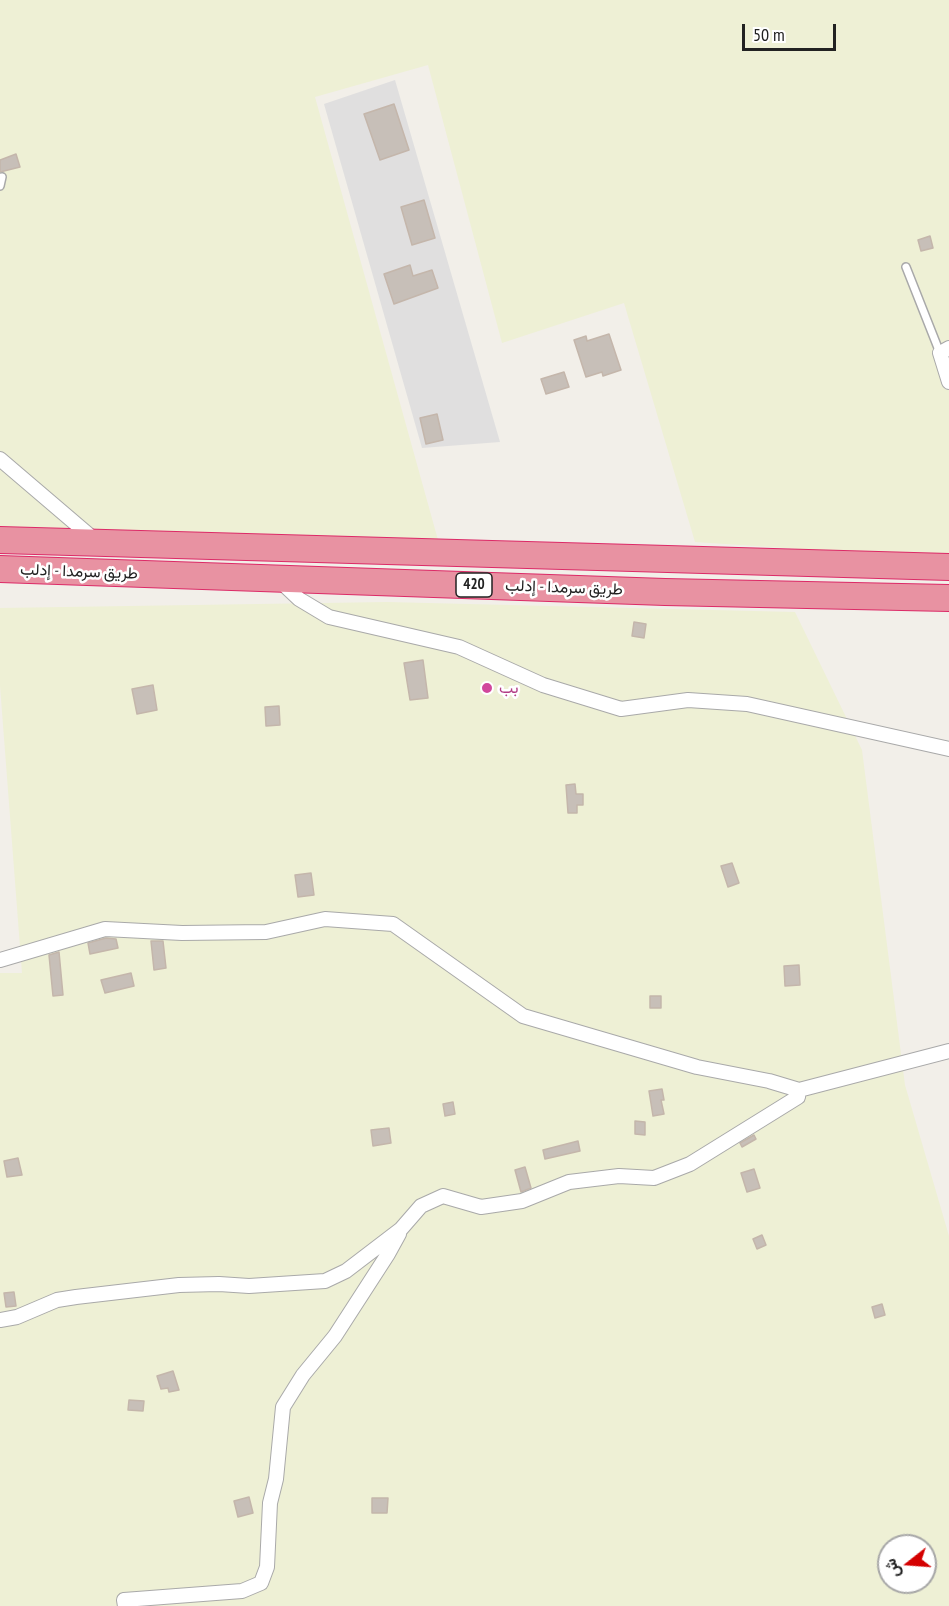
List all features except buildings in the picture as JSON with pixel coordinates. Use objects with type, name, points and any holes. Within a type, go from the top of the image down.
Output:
[{"type":"highway","name":"طريق سرمدا - إدلب","points":[[0,540],[949,567]]},
{"type":"highway","points":[[663,560],[664,592]]},
{"type":"highway","name":"طريق سرمدا - إدلب","points":[[0,569],[664,592],[949,598]]},
{"type":"street","points":[[944,351],[949,382]]},
{"type":"street","points":[[0,459],[97,543]]},
{"type":"street","points":[[278,579],[299,599],[329,617],[459,647],[543,685],[621,709],[688,700],[747,704],[949,749]]},
{"type":"street","points":[[0,960],[105,928],[182,933],[266,932],[325,919],[393,924],[523,1016],[697,1067],[799,1089],[949,1052]]},
{"type":"street","points":[[0,1320],[17,1317],[57,1300],[76,1297],[179,1285],[249,1286],[326,1281],[346,1271],[401,1229],[421,1206],[443,1196],[481,1207],[522,1201],[569,1182],[619,1176],[654,1178],[690,1164],[798,1097],[799,1089]]},
{"type":"street","points":[[124,1606],[124,1600],[242,1591],[261,1583],[267,1567],[270,1503],[276,1479],[284,1407],[303,1375],[335,1336],[388,1254],[401,1229]]},
{"type":"lane","points":[[0,186],[2,177]]},
{"type":"lane","points":[[906,267],[944,351]]},
{"type":"shaded area","points":[[395,80],[500,442],[422,448],[324,104]]},
{"type":"green space","points":[[0,0],[949,0],[949,559],[695,542],[624,303],[502,343],[428,65],[315,97],[438,540],[0,532]]},
{"type":"green space","points":[[387,602],[795,612],[862,750],[905,1085],[949,1236],[949,1606],[0,1606],[0,973],[22,973],[0,686],[0,608]]},
{"type":"place","name":"بب","points":[[487,688]]}]
